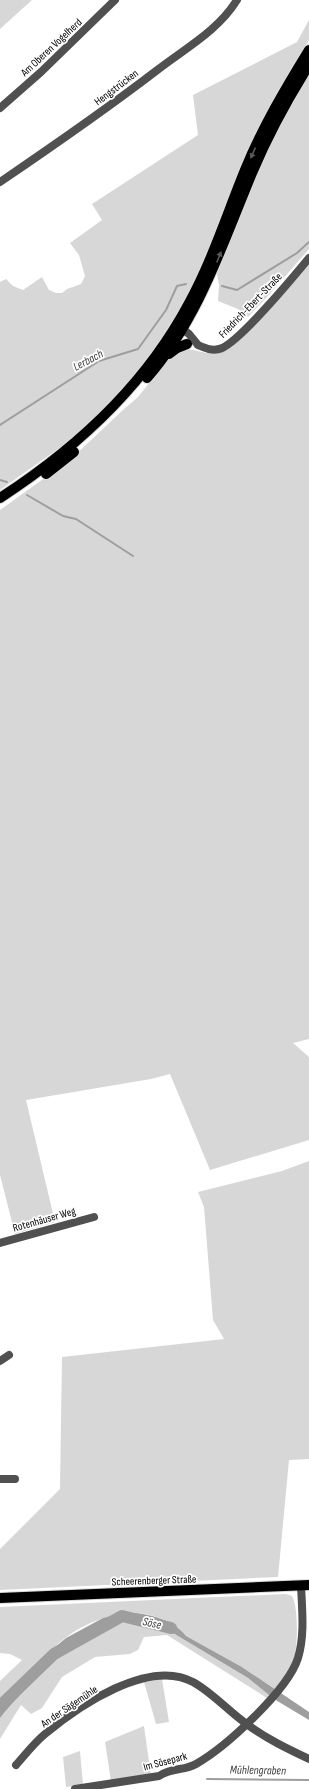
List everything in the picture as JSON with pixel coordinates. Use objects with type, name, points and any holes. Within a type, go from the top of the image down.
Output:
[{"type":"main road","points":[[165,357],[203,276],[245,169],[267,121],[309,50]]},
{"type":"main road","points":[[0,498],[59,456],[98,423],[124,397],[178,331],[214,271],[252,173],[272,129],[309,65]]},
{"type":"main road","points":[[0,506],[40,479],[81,446],[129,400],[165,357],[177,348],[187,344]]},
{"type":"main road","name":"Scheerenberger Straße","points":[[0,1598],[304,1587]]},
{"type":"street","name":"Am Oberen Vogelherd","points":[[0,108],[41,72],[115,0]]},
{"type":"street","name":"Hengstrücken","points":[[0,182],[110,107],[207,34],[226,17],[237,0]]},
{"type":"street","name":"Friedrich-Ebert-Straße","points":[[187,344],[198,345],[214,350],[228,346],[273,300],[309,258]]},
{"type":"street","points":[[178,331],[187,344]]},
{"type":"street","points":[[178,331],[196,341],[198,345]]},
{"type":"street","name":"Rotenhäuser Weg","points":[[0,1243],[94,1217]]},
{"type":"street","points":[[0,1361],[9,1355]]},
{"type":"street","points":[[0,1479],[15,1479]]},
{"type":"street","points":[[247,1725],[260,1712],[294,1668],[302,1641],[304,1587]]},
{"type":"street","name":"An der Sägemühle","points":[[16,1765],[44,1735],[92,1701],[132,1682],[154,1676],[174,1675],[192,1682],[247,1725],[309,1759]]},
{"type":"street","name":"Im Sösepark","points":[[75,1789],[159,1776],[168,1770],[195,1765],[247,1725]]},
{"type":"shaded area","points":[[0,0],[32,0],[0,29]]},
{"type":"shaded area","points":[[309,20],[309,40],[266,115],[199,275],[169,330],[145,365],[86,429],[0,490],[0,282],[6,279],[13,286],[23,290],[42,277],[49,290],[56,293],[62,293],[67,289],[81,284],[85,276],[79,255],[70,243],[102,220],[92,204],[198,135],[193,95],[297,42]]},
{"type":"shaded area","points":[[309,72],[309,249],[248,317],[238,309],[218,301],[219,285],[217,274],[256,174],[275,131]]},
{"type":"shaded area","points":[[309,262],[309,1039],[293,1043],[309,1057],[309,1140],[210,1170],[170,1074],[151,1079],[26,1100],[55,1222],[15,1234],[0,1175],[0,510],[71,459],[138,397],[171,356],[186,349],[206,353],[219,353],[229,348],[253,327]]},
{"type":"shaded area","points":[[309,1161],[309,1459],[289,1460],[278,1577],[0,1590],[0,1549],[60,1489],[62,1357],[224,1339],[213,1320],[204,1207],[198,1192],[282,1171]]},
{"type":"shaded area","points":[[286,1594],[292,1596],[296,1610],[296,1652],[291,1670],[275,1689],[242,1667],[186,1636],[183,1632],[165,1620],[138,1613],[112,1616],[75,1631],[53,1649],[34,1674],[0,1708],[0,1681],[22,1660],[10,1654],[0,1653],[0,1607]]},
{"type":"shaded area","points":[[134,1613],[162,1619],[176,1626],[186,1636],[242,1667],[309,1712],[309,1720],[274,1699],[248,1678],[163,1627],[137,1619],[111,1621],[87,1631],[65,1648],[0,1718],[0,1708],[39,1670],[54,1648],[66,1638],[103,1618],[119,1614]]},
{"type":"shaded area","points":[[123,1619],[144,1620],[163,1627],[248,1678],[270,1695],[267,1698],[167,1635],[144,1637],[138,1650],[130,1654],[95,1657],[62,1677],[42,1708],[31,1714],[21,1705],[0,1739],[0,1718],[24,1691],[66,1649],[82,1635],[100,1625]]},
{"type":"shaded area","points":[[162,1679],[169,1722],[156,1724],[144,1682]]},
{"type":"shaded area","points":[[144,1726],[151,1776],[111,1781],[105,1742]]},
{"type":"shaded area","points":[[80,1751],[83,1785],[66,1787],[63,1757]]},
{"type":"waterway","name":"Lerbach","points":[[222,286],[237,290],[297,253],[309,242]]},
{"type":"waterway","name":"Lerbach","points":[[0,425],[99,361],[138,349],[166,310],[177,286],[186,284]]},
{"type":"waterway","points":[[0,480],[7,482]]},
{"type":"waterway","points":[[27,495],[63,516],[76,519],[133,556]]},
{"type":"waterway","name":"Söse","points":[[0,1706],[54,1654],[122,1616],[171,1628]]},
{"type":"waterway","name":"Mühlengraben","points":[[207,1779],[309,1780]]}]
